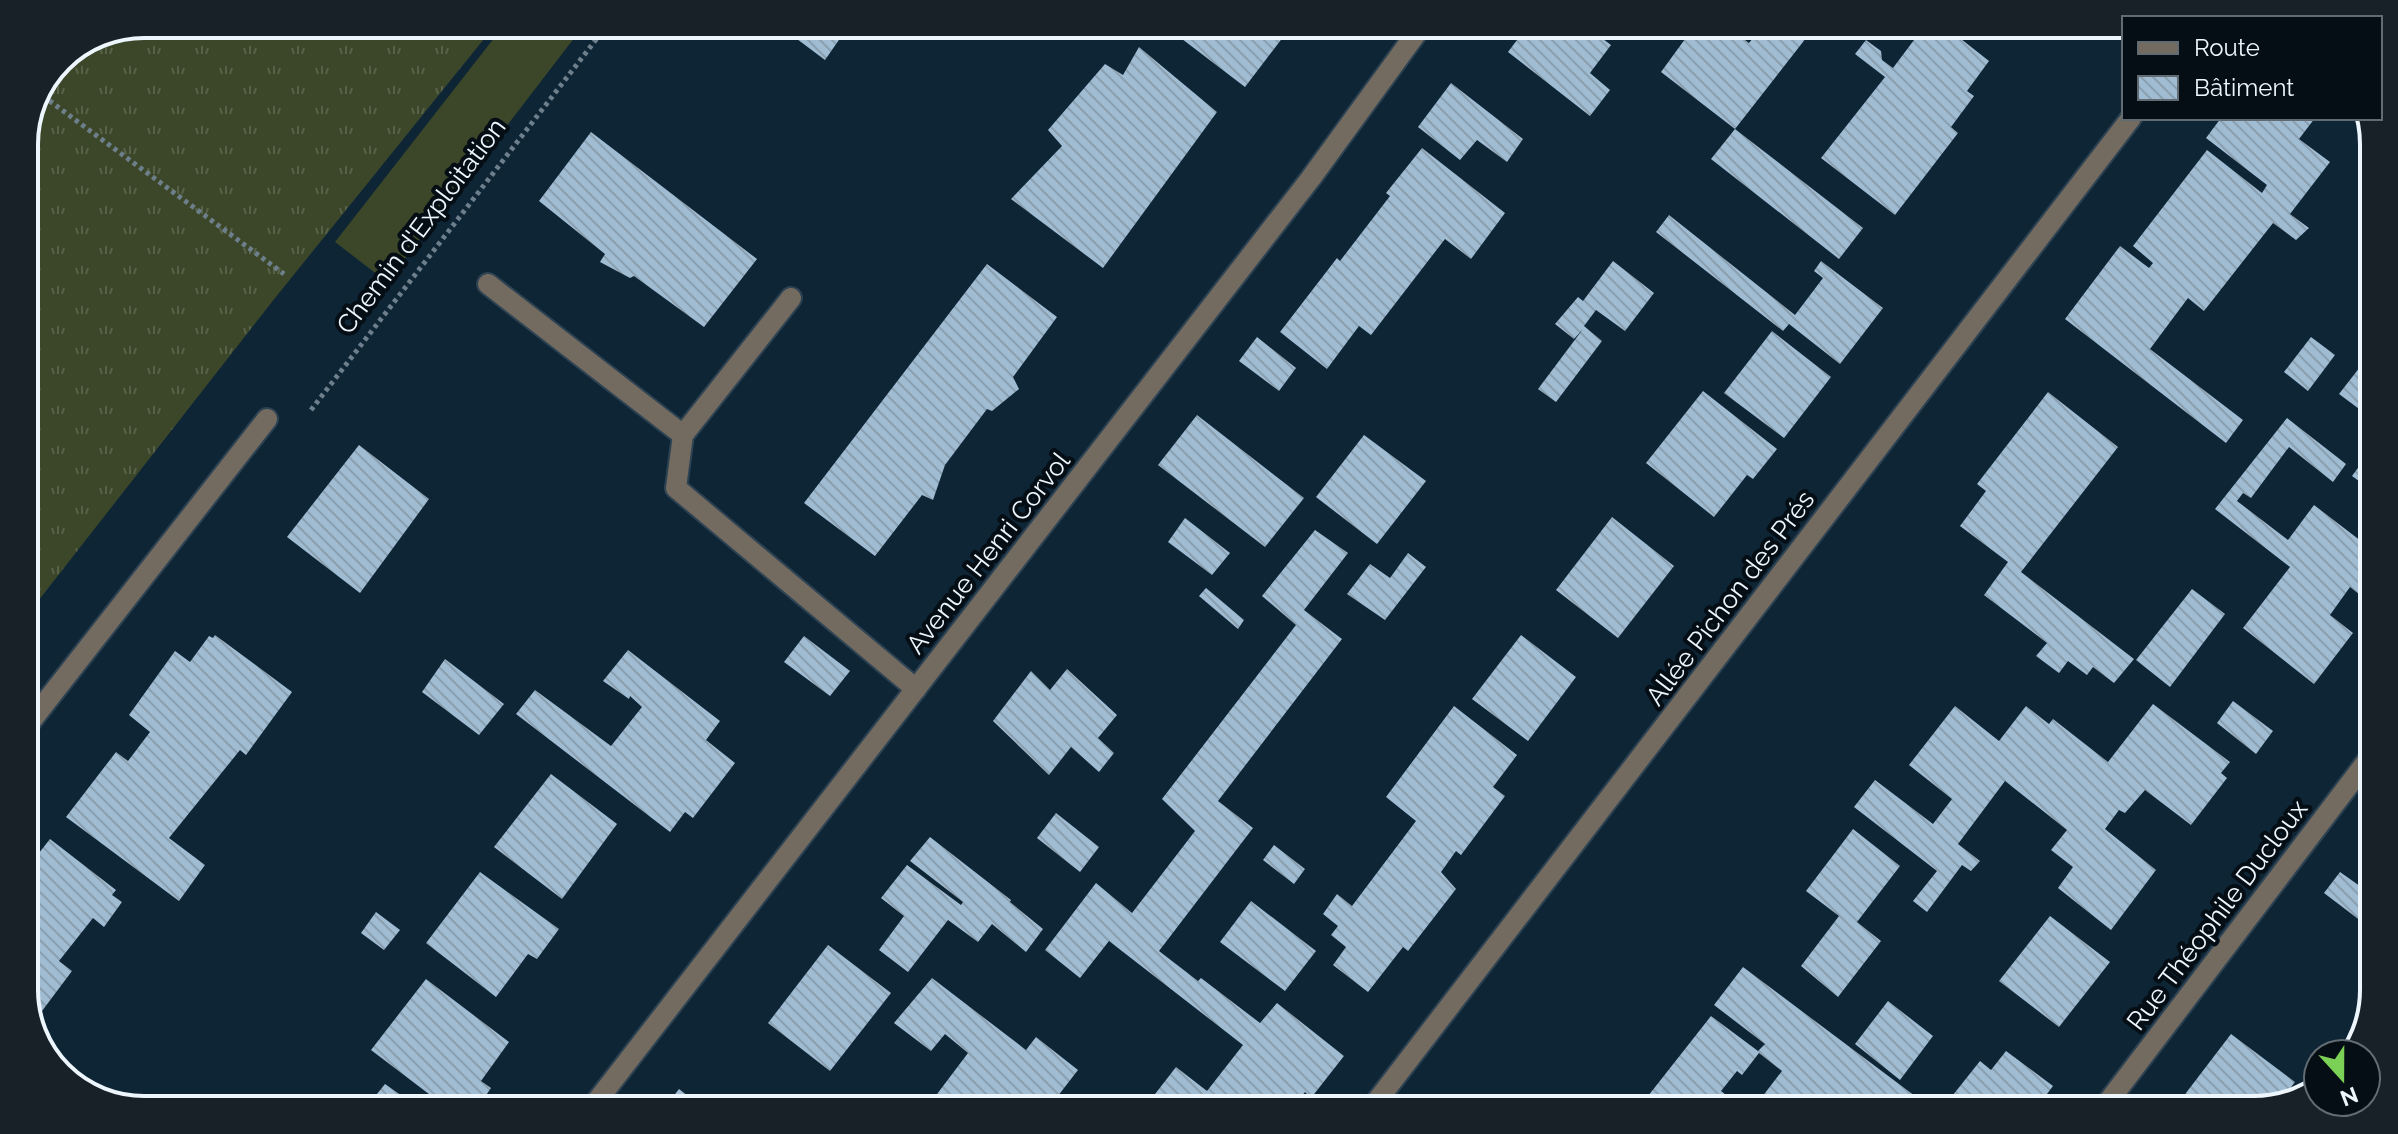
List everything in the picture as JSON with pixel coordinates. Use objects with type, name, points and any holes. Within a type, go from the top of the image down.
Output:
[{"type":"street","name":"Avenue Henri Corvol","points":[[601,1096],[1311,178],[1413,38]]},
{"type":"street","name":"Allée Pichon des Prés","points":[[1381,1096],[2129,120]]},
{"type":"street","points":[[488,284],[683,435]]},
{"type":"street","points":[[791,298],[683,435],[676,488],[916,689]]},
{"type":"street","points":[[38,712],[263,423]]},
{"type":"street","name":"Rue Théophile Ducloux","points":[[2113,1096],[2360,770]]},
{"type":"path","name":"Chemin d'Exploitation","points":[[263,423],[268,433],[297,427],[597,38]]},
{"type":"path","points":[[48,100],[284,274]]},
{"type":"path","points":[[443,241],[450,246]]},
{"type":"green space","points":[[485,38],[275,298],[38,601],[38,137],[46,103],[56,85],[85,56],[123,40]]},
{"type":"green space","points":[[494,38],[574,38],[387,282],[335,242]]},
{"type":"building","points":[[796,38],[840,38],[825,60]]},
{"type":"building","points":[[1181,38],[1282,38],[1245,87]]},
{"type":"building","points":[[1518,38],[1602,38],[1611,45],[1590,73],[1610,90],[1590,116],[1508,52]]},
{"type":"building","points":[[1686,38],[1742,38],[1749,43],[1753,38],[1806,38],[1735,129],[1661,72]]},
{"type":"building","points":[[1916,38],[1960,38],[1989,61],[1967,91],[1974,96],[1951,127],[1958,133],[1895,215],[1821,158],[1885,77],[1855,54],[1866,40],[1881,51],[1882,60],[1893,68]]},
{"type":"building","points":[[1139,47],[1217,112],[1103,268],[1011,199],[1062,146],[1048,130],[1105,64],[1123,75]]},
{"type":"building","points":[[1451,83],[1523,139],[1507,162],[1477,140],[1460,160],[1418,127]]},
{"type":"building","points":[[2220,120],[2313,120],[2299,139],[2330,162],[2290,214],[2309,228],[2296,240],[2273,223],[2204,311],[2188,298],[2150,349],[2243,420],[2226,443],[2065,319],[2120,246],[2149,268],[2153,263],[2133,246],[2207,150],[2262,193],[2267,185],[2206,138]]},
{"type":"building","points":[[1735,129],[1863,228],[1839,259],[1711,159]]},
{"type":"building","points":[[591,132],[757,259],[704,327],[634,276],[630,278],[600,262],[605,254],[539,201]]},
{"type":"building","points":[[1422,148],[1505,213],[1471,259],[1445,239],[1371,335],[1359,326],[1327,369],[1280,332],[1337,258],[1340,261],[1390,196],[1386,193]]},
{"type":"building","points":[[1669,215],[1795,315],[1823,278],[1814,271],[1821,261],[1883,308],[1840,364],[1789,324],[1783,331],[1656,232]]},
{"type":"building","points":[[1613,261],[1654,293],[1625,331],[1596,310],[1584,326],[1602,341],[1556,402],[1538,389],[1583,329],[1574,339],[1555,324],[1578,297],[1583,301]]},
{"type":"building","points":[[987,264],[1057,317],[1013,377],[1019,389],[992,411],[987,409],[945,465],[933,500],[922,495],[875,556],[804,503]]},
{"type":"building","points":[[1772,331],[1831,377],[1784,438],[1724,393]]},
{"type":"building","points":[[1257,337],[1296,368],[1279,391],[1239,361]]},
{"type":"building","points":[[2311,337],[2335,355],[2308,391],[2284,372]]},
{"type":"building","points":[[2360,367],[2360,410],[2339,394]]},
{"type":"building","points":[[1703,391],[1777,449],[1753,479],[1747,475],[1714,517],[1646,463]]},
{"type":"building","points":[[2048,392],[2118,447],[2021,572],[2134,659],[2114,683],[2093,667],[2087,675],[2068,661],[2059,673],[2036,656],[2047,643],[1984,595],[2008,562],[1960,526],[1986,491],[1977,484]]},
{"type":"building","points":[[1197,415],[1304,498],[1265,547],[1158,465]]},
{"type":"building","points":[[2287,418],[2346,464],[2333,482],[2289,447],[2251,498],[2243,493],[2237,501],[2288,540],[2314,505],[2360,540],[2360,595],[2350,587],[2330,615],[2353,633],[2314,684],[2243,628],[2290,567],[2215,509]]},
{"type":"building","points":[[1364,435],[1426,481],[1377,544],[1316,497]]},
{"type":"building","points":[[359,445],[429,499],[360,593],[287,537]]},
{"type":"building","points":[[2360,465],[2360,482],[2352,476]]},
{"type":"building","points":[[1612,517],[1674,566],[1618,638],[1556,590]]},
{"type":"building","points":[[1185,518],[1230,553],[1212,575],[1168,542]]},
{"type":"building","points":[[1315,530],[1348,553],[1304,610],[1342,639],[1218,801],[1253,828],[1159,951],[1260,1023],[1277,1003],[1344,1056],[1313,1096],[1305,1092],[1302,1096],[1154,1096],[1176,1067],[1207,1091],[1243,1045],[1109,941],[1080,978],[1045,950],[1096,883],[1132,913],[1195,831],[1162,799],[1296,625],[1262,596]]},
{"type":"building","points":[[1408,553],[1426,567],[1385,620],[1347,594],[1370,564],[1390,578]]},
{"type":"building","points":[[1206,588],[1244,620],[1238,629],[1199,596]]},
{"type":"building","points":[[2192,589],[2225,614],[2170,687],[2136,660]]},
{"type":"building","points":[[215,635],[292,692],[246,755],[240,750],[169,838],[205,865],[179,901],[66,817],[116,752],[128,761],[150,732],[129,715],[175,651],[190,662],[209,636],[213,638]]},
{"type":"building","points":[[1521,635],[1576,677],[1528,741],[1472,699]]},
{"type":"building","points":[[804,636],[850,671],[830,696],[784,662]]},
{"type":"building","points":[[628,650],[720,721],[706,740],[735,763],[693,818],[685,812],[670,832],[516,714],[535,690],[611,746],[642,707],[630,696],[629,699],[603,681]]},
{"type":"building","points":[[445,659],[504,704],[479,735],[422,692]]},
{"type":"building","points":[[1067,669],[1117,715],[1098,738],[1114,753],[1099,772],[1071,747],[1049,775],[993,721],[1031,671],[1050,690]]},
{"type":"building","points":[[2233,701],[2273,731],[2256,754],[2217,723]]},
{"type":"building","points":[[2153,704],[2230,762],[2221,773],[2227,778],[2191,825],[2145,790],[2125,813],[2119,810],[2105,829],[2156,870],[2111,930],[2058,888],[2073,867],[2051,850],[2067,830],[2005,781],[1958,844],[1980,861],[1971,871],[1962,865],[1927,912],[1913,901],[1937,871],[1854,807],[1875,780],[1933,824],[1952,799],[1909,765],[1955,706],[1999,741],[2026,706],[2049,724],[2053,719],[2108,762]]},
{"type":"building","points":[[1454,706],[1517,755],[1493,787],[1505,796],[1461,855],[1456,851],[1441,872],[1456,889],[1408,951],[1403,947],[1368,992],[1333,965],[1346,947],[1331,935],[1338,926],[1323,914],[1337,894],[1352,906],[1416,821],[1386,797]]},
{"type":"building","points":[[551,774],[617,824],[562,899],[494,847]]},
{"type":"building","points":[[1056,813],[1099,847],[1080,872],[1037,838]]},
{"type":"building","points":[[1853,829],[1900,866],[1857,922],[1881,941],[1838,997],[1801,966],[1839,916],[1806,891]]},
{"type":"building","points":[[930,837],[1043,929],[1026,952],[992,924],[978,942],[948,920],[908,972],[879,950],[904,916],[881,898],[907,865],[961,905],[963,902],[910,861]]},
{"type":"building","points":[[50,839],[116,890],[112,895],[122,902],[104,927],[93,918],[59,961],[72,971],[41,1013],[38,997],[38,854]]},
{"type":"building","points":[[1274,845],[1305,869],[1294,884],[1263,860]]},
{"type":"building","points":[[480,872],[559,929],[537,959],[528,954],[496,997],[426,943]]},
{"type":"building","points":[[2340,872],[2360,886],[2360,920],[2324,893]]},
{"type":"building","points":[[1251,901],[1316,951],[1285,991],[1220,942]]},
{"type":"building","points":[[376,912],[400,930],[384,950],[361,933]]},
{"type":"building","points":[[2050,916],[2110,962],[2059,1027],[1999,981]]},
{"type":"building","points":[[828,945],[891,993],[830,1071],[768,1023]]},
{"type":"building","points":[[1743,967],[1915,1096],[1763,1096],[1782,1071],[1759,1053],[1742,1075],[1737,1071],[1721,1091],[1727,1096],[1648,1096],[1711,1016],[1758,1051],[1765,1044],[1714,1005]]},
{"type":"building","points":[[932,978],[1026,1050],[1036,1037],[1078,1070],[1058,1096],[936,1096],[968,1053],[945,1034],[931,1051],[894,1023]]},
{"type":"building","points":[[426,979],[509,1042],[481,1081],[491,1088],[486,1096],[432,1096],[371,1050]]},
{"type":"building","points":[[1888,1001],[1933,1036],[1900,1080],[1855,1044]]},
{"type":"building","points":[[2231,1034],[2295,1082],[2289,1090],[2268,1095],[2184,1096]]},
{"type":"building","points":[[2006,1051],[2053,1086],[2046,1096],[1952,1096],[1980,1061],[1991,1070]]},
{"type":"building","points":[[385,1084],[402,1096],[375,1096]]},
{"type":"building","points":[[679,1089],[688,1096],[674,1096]]}]
